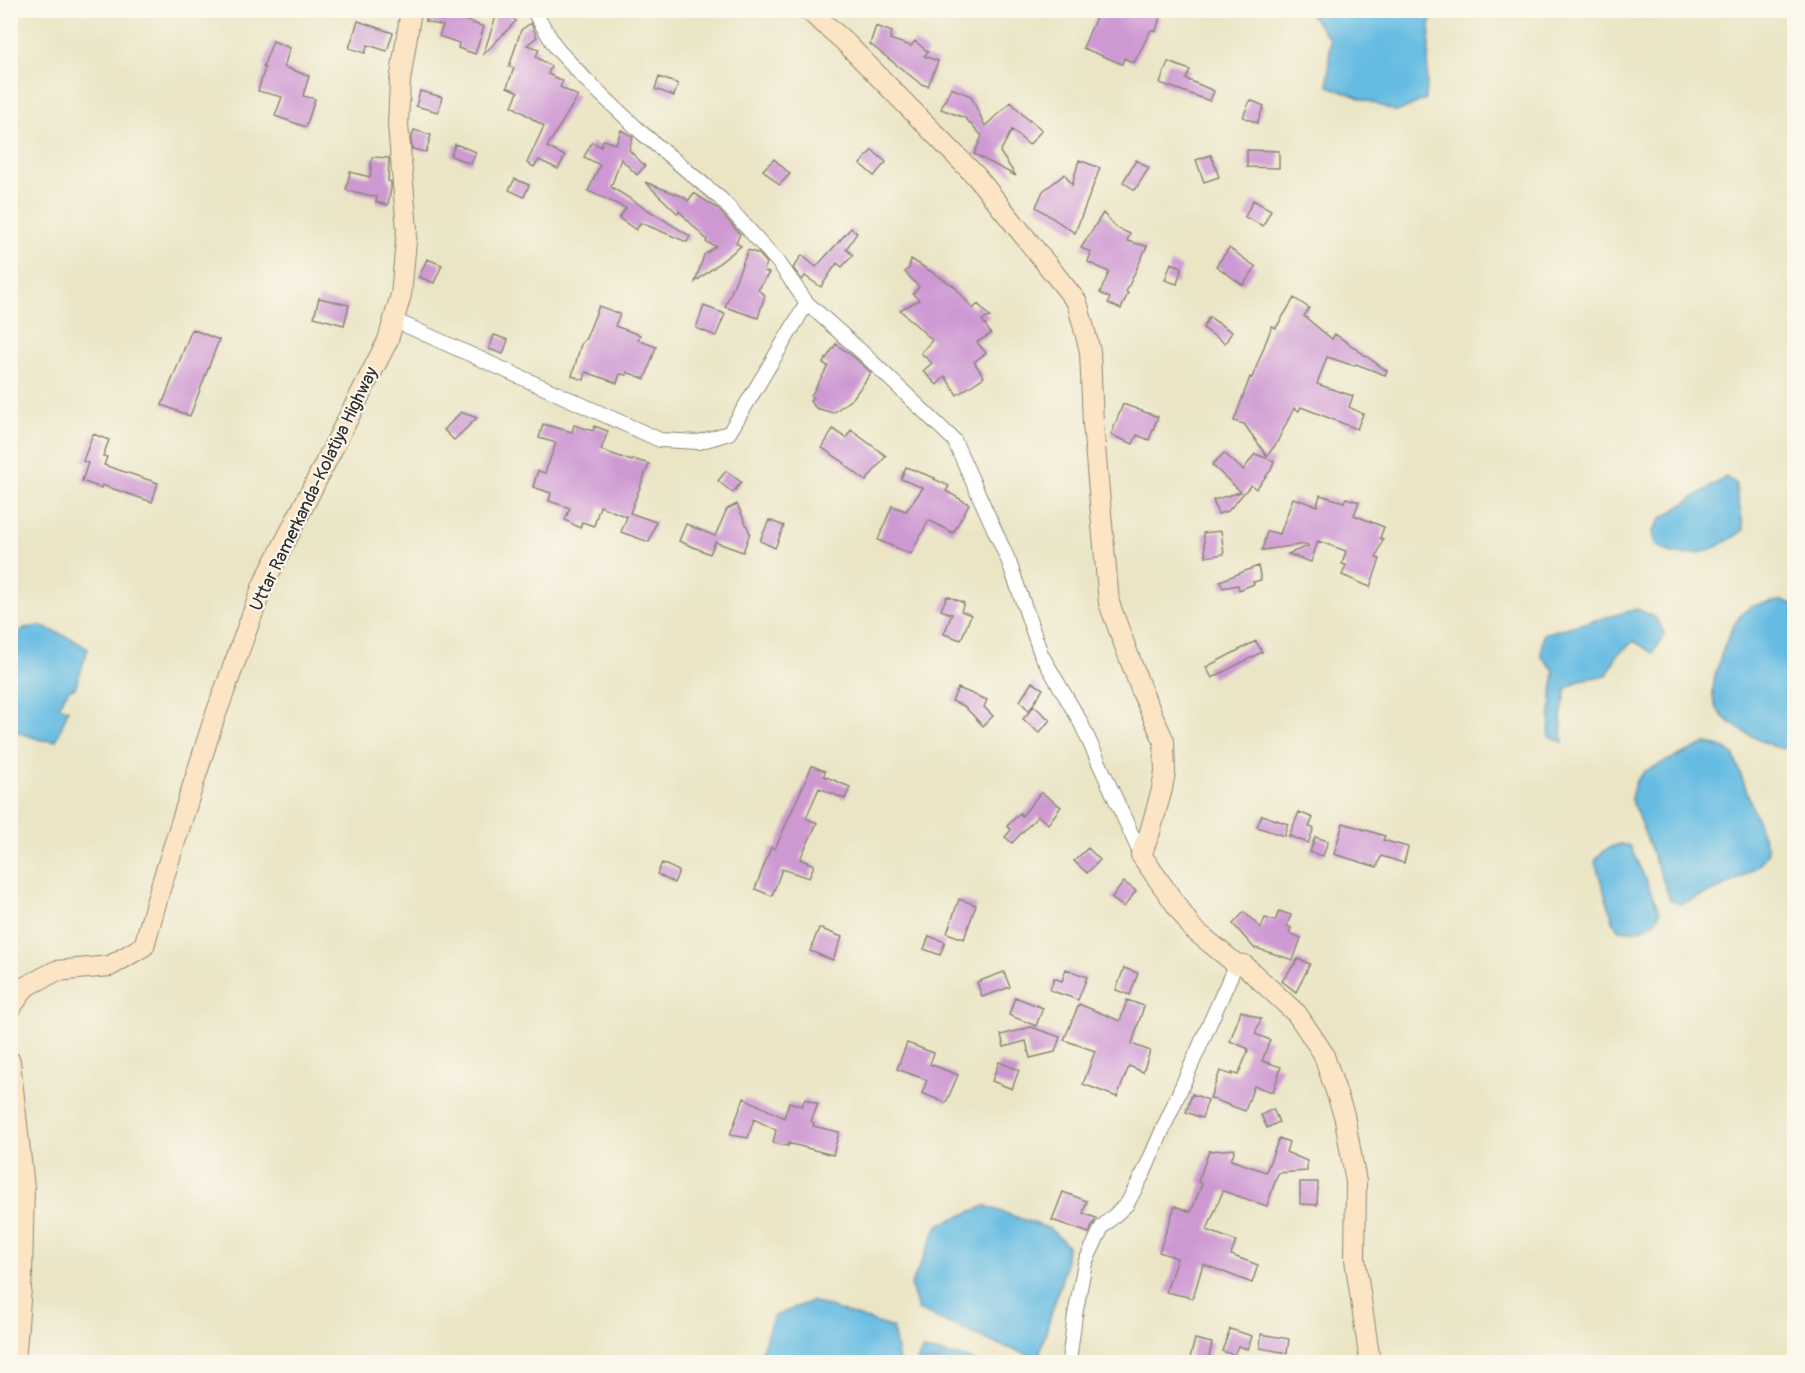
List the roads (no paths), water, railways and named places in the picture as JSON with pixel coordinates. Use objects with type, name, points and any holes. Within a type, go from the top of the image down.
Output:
[{"type":"main road","name":"Uttar Ramerkanda-Kolatiya Highway","points":[[10,1009],[25,987],[56,971],[110,966],[144,946],[213,722],[263,585],[388,340],[401,295],[407,230],[398,124],[400,81],[411,10]]},
{"type":"main road","points":[[819,14],[976,176],[1077,302],[1090,351],[1093,424],[1109,603],[1142,692],[1164,741],[1165,772],[1162,789],[1141,855],[1193,929],[1236,964],[1244,965],[1297,1014],[1323,1053],[1344,1115],[1356,1182],[1356,1259],[1370,1362]]},
{"type":"main road","points":[[10,1061],[24,1188],[22,1275],[15,1362]]},
{"type":"street","points":[[533,10],[556,49],[578,72],[642,133],[722,198],[779,263],[807,303],[954,440],[1009,562],[1041,654],[1080,722],[1141,855]]},
{"type":"street","points":[[394,320],[660,440],[699,442],[729,433],[807,303]]},
{"type":"street","points":[[1070,1362],[1075,1315],[1085,1263],[1102,1227],[1127,1204],[1144,1172],[1236,964]]},
{"type":"water","points":[[1307,11],[1431,11],[1426,99],[1397,112],[1328,86],[1330,39]]},
{"type":"water","points":[[1726,477],[1735,483],[1744,530],[1712,549],[1689,555],[1666,551],[1655,544],[1653,531],[1662,518]]},
{"type":"water","points":[[1781,601],[1794,604],[1794,748],[1789,749],[1768,744],[1733,725],[1717,709],[1713,694],[1721,656],[1731,631],[1742,614],[1755,606]]},
{"type":"water","points":[[1637,609],[1656,618],[1665,634],[1653,653],[1634,641],[1617,655],[1607,675],[1580,680],[1567,688],[1561,716],[1563,742],[1549,736],[1554,670],[1541,656],[1543,634]]},
{"type":"water","points":[[41,626],[72,639],[88,649],[75,688],[69,689],[59,705],[68,710],[56,741],[41,740],[11,730],[11,644],[24,628]]},
{"type":"water","points":[[1706,743],[1726,749],[1734,756],[1768,850],[1755,868],[1743,876],[1717,890],[1680,904],[1671,901],[1631,798],[1635,783],[1645,771]]},
{"type":"water","points":[[1621,844],[1630,846],[1660,912],[1649,926],[1638,930],[1620,930],[1614,923],[1595,862],[1606,850]]},
{"type":"water","points":[[985,1206],[1050,1229],[1067,1245],[1065,1268],[1038,1358],[997,1344],[918,1310],[911,1285],[938,1225]]},
{"type":"water","points":[[811,1301],[893,1328],[899,1362],[758,1362],[773,1317]]},
{"type":"water","points":[[922,1350],[962,1357],[976,1362],[917,1362]]}]
